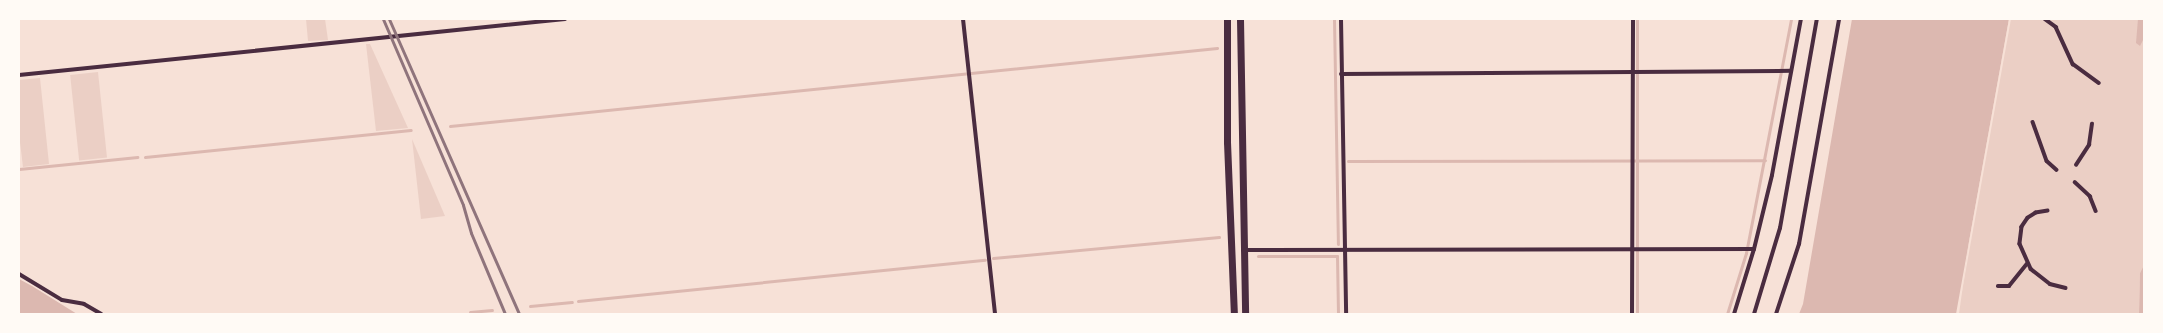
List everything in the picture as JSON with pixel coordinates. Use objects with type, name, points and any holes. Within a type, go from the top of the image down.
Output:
[{"type":"highway","points":[[1227,19],[1227,142],[1234,314]]},
{"type":"highway","points":[[1240,19],[1245,314]]},
{"type":"street","points":[[19,75],[566,19]]},
{"type":"street","points":[[963,19],[995,314]]},
{"type":"street","points":[[1341,19],[1346,314]]},
{"type":"street","points":[[1632,314],[1633,19]]},
{"type":"street","points":[[1734,314],[1754,249],[1772,175],[1800,19]]},
{"type":"street","points":[[1754,314],[1780,228],[1817,19]]},
{"type":"street","points":[[1776,314],[1799,244],[1839,19]]},
{"type":"street","points":[[2046,19],[2056,27],[2073,64],[2099,83]]},
{"type":"street","points":[[1341,74],[1791,71]]},
{"type":"street","points":[[2033,122],[2047,161],[2057,170]]},
{"type":"street","points":[[2076,165],[2089,145],[2092,124]]},
{"type":"street","points":[[2075,182],[2090,196],[2096,211]]},
{"type":"street","points":[[2048,210],[2032,215],[2022,227],[2020,244],[2027,264],[2043,279],[2066,288]]},
{"type":"street","points":[[1243,250],[1632,248],[1754,249]]},
{"type":"street","points":[[1998,286],[2006,287],[2013,283],[2027,264]]},
{"type":"street","points":[[19,274],[62,300],[84,304],[101,314]]},
{"type":"shaded area","points":[[306,19],[325,19],[328,40],[308,41]]},
{"type":"shaded area","points":[[1852,19],[2009,19],[1956,314],[1799,314],[1803,304]]},
{"type":"shaded area","points":[[2009,19],[2144,19],[2144,265],[2140,273],[2139,314],[1959,314],[1969,242]]},
{"type":"shaded area","points":[[2138,19],[2144,19],[2144,38],[2140,46],[2136,43]]},
{"type":"shaded area","points":[[366,44],[370,44],[408,128],[376,131]]},
{"type":"shaded area","points":[[98,72],[107,158],[79,160],[70,75]]},
{"type":"shaded area","points":[[40,78],[49,164],[23,167],[19,134],[19,80]]},
{"type":"shaded area","points":[[412,139],[445,216],[421,219]]},
{"type":"shaded area","points":[[2144,265],[2144,314],[2139,314],[2140,273]]},
{"type":"shaded area","points":[[19,279],[32,286],[77,314],[19,314]]},
{"type":"pier","points":[[2009,19],[2011,19],[1961,297],[1969,242]]},
{"type":"waterway","points":[[1334,19],[1338,244]]},
{"type":"waterway","points":[[1637,19],[1637,314]]},
{"type":"waterway","points":[[1727,314],[1746,253],[1791,19]]},
{"type":"waterway","points":[[450,126],[1217,48]]},
{"type":"waterway","points":[[145,157],[411,130]]},
{"type":"waterway","points":[[19,169],[137,157]]},
{"type":"waterway","points":[[1348,161],[1765,160]]},
{"type":"waterway","points":[[993,258],[1219,237]]},
{"type":"waterway","points":[[1258,256],[1337,256],[1338,314]]},
{"type":"waterway","points":[[578,301],[985,260]]},
{"type":"waterway","points":[[530,306],[572,302]]},
{"type":"waterway","points":[[470,312],[492,310]]},
{"type":"railway","points":[[383,19],[463,205],[471,233],[505,314]]},
{"type":"railway","points":[[389,19],[519,314]]}]
